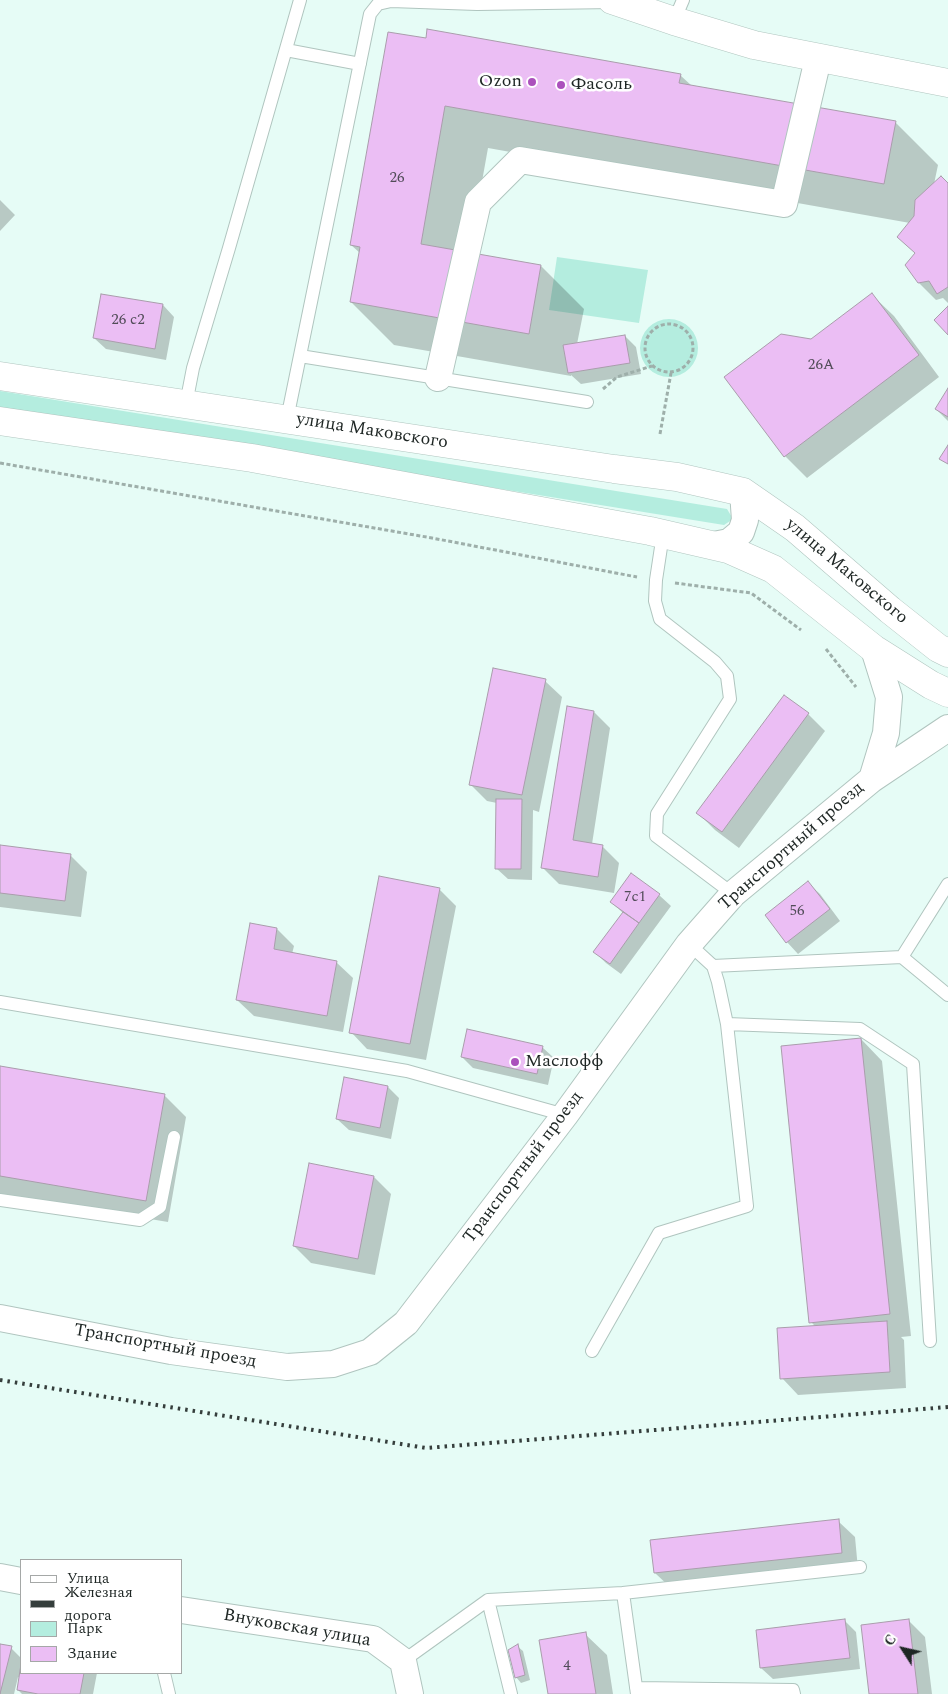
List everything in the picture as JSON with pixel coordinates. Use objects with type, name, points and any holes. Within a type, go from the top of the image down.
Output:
[{"type":"main road","points":[[615,1],[678,11],[754,45],[948,83]]},
{"type":"main road","name":"улица Маковского","points":[[0,376],[614,469],[677,476],[742,492],[795,528],[890,610],[948,654]]},
{"type":"main road","points":[[0,421],[252,458],[663,534],[728,549],[773,569],[874,649],[931,685],[948,693]]},
{"type":"street","points":[[438,378],[478,202],[520,160],[784,204],[818,59]]},
{"type":"street","points":[[714,545],[730,542],[741,532],[745,520],[742,492]]},
{"type":"street","points":[[872,779],[886,733],[889,697],[874,649]]},
{"type":"street","name":"Транспортный проезд","points":[[0,1318],[171,1351],[287,1367],[333,1364],[370,1352],[406,1324],[565,1115],[689,944],[732,894],[872,779],[948,728]]},
{"type":"street","points":[[0,1577],[20,1581]]},
{"type":"street","name":"Внуковская улица","points":[[182,1610],[373,1639],[402,1661]]},
{"type":"street","points":[[402,1661],[410,1694]]},
{"type":"lane","points":[[186,404],[193,368],[300,0]]},
{"type":"lane","points":[[287,419],[370,14],[378,4],[391,1],[477,4],[615,1]]},
{"type":"lane","points":[[286,50],[360,64]]},
{"type":"lane","points":[[300,356],[587,402]]},
{"type":"lane","points":[[663,534],[655,601],[660,619],[716,662],[727,676],[730,699],[656,814],[656,836],[732,894]]},
{"type":"lane","points":[[902,957],[948,884]]},
{"type":"lane","points":[[592,1351],[659,1232],[747,1206],[728,1024],[713,966],[689,944]]},
{"type":"lane","points":[[713,966],[902,957],[948,995]]},
{"type":"lane","points":[[0,1002],[407,1071],[565,1115]]},
{"type":"lane","points":[[728,1024],[860,1029],[914,1064],[930,1341]]},
{"type":"lane","points":[[0,1200],[140,1220],[160,1207],[174,1137]]},
{"type":"lane","points":[[402,1661],[488,1600],[623,1593],[860,1568]]},
{"type":"lane","points":[[623,1593],[637,1691],[793,1690],[794,1694]]},
{"type":"lane","points":[[488,1600],[511,1694]]},
{"type":"lane","points":[[164,1674],[169,1694]]},
{"type":"path","points":[[664,324],[674,324],[683,328],[690,336],[693,345],[693,354],[688,363],[681,370],[671,373],[662,372],[652,366],[644,353],[644,344],[648,335],[655,328],[664,324]]},
{"type":"path","points":[[587,402],[617,377],[652,366]]},
{"type":"path","points":[[660,434],[671,373]]},
{"type":"path","points":[[0,463],[422,536],[627,576],[751,593],[803,632]]},
{"type":"path","points":[[825,648],[861,694]]},
{"type":"green space","points":[[557,257],[648,270],[639,323],[549,310]]},
{"type":"green space","points":[[669,319],[685,324],[693,332],[698,348],[693,364],[685,372],[669,377],[653,372],[645,364],[640,348],[645,332],[653,324]]},
{"type":"green space","points":[[0,391],[727,509],[733,519],[724,525],[0,408]]},
{"type":"building","points":[[427,29],[681,74],[679,83],[896,121],[884,184],[445,106],[421,244],[541,265],[529,334],[350,302],[360,247],[350,245],[388,32],[426,38]]},
{"type":"building","points":[[941,176],[948,183],[948,287],[937,294],[929,281],[918,283],[905,265],[915,253],[897,237],[914,216],[915,200]]},
{"type":"building","points":[[872,293],[919,355],[784,457],[724,377],[781,334],[811,339]]},
{"type":"building","points":[[101,294],[163,304],[155,349],[93,338]]},
{"type":"building","points":[[948,306],[948,335],[934,320]]},
{"type":"building","points":[[625,335],[630,363],[568,373],[563,345]]},
{"type":"building","points":[[948,388],[948,417],[935,409]]},
{"type":"building","points":[[948,445],[948,464],[939,459]]},
{"type":"building","points":[[493,668],[546,679],[522,795],[469,785]]},
{"type":"building","points":[[784,695],[809,713],[722,832],[696,813]]},
{"type":"building","points":[[567,706],[594,711],[573,840],[603,845],[598,877],[541,868]]},
{"type":"building","points":[[496,799],[522,799],[521,869],[495,869]]},
{"type":"building","points":[[0,845],[71,854],[65,901],[0,893]]},
{"type":"building","points":[[631,873],[660,894],[639,923],[610,902]]},
{"type":"building","points":[[379,876],[440,888],[410,1044],[349,1033]]},
{"type":"building","points":[[808,881],[830,909],[786,943],[765,915]]},
{"type":"building","points":[[623,912],[639,923],[610,964],[593,952]]},
{"type":"building","points":[[250,923],[277,928],[274,949],[337,961],[327,1016],[236,1000]]},
{"type":"building","points":[[467,1029],[543,1046],[537,1074],[461,1057]]},
{"type":"building","points":[[861,1038],[890,1314],[809,1323],[781,1046]]},
{"type":"building","points":[[0,1066],[165,1094],[146,1201],[0,1176]]},
{"type":"building","points":[[344,1077],[388,1086],[380,1128],[336,1119]]},
{"type":"building","points":[[309,1163],[374,1176],[358,1259],[293,1246]]},
{"type":"building","points":[[887,1321],[890,1372],[780,1379],[777,1328]]},
{"type":"building","points":[[839,1519],[842,1553],[654,1573],[650,1540]]},
{"type":"building","points":[[845,1619],[850,1658],[760,1668],[756,1630]]},
{"type":"building","points":[[909,1619],[918,1694],[869,1694],[861,1625]]},
{"type":"building","points":[[586,1632],[596,1694],[548,1694],[539,1640]]},
{"type":"building","points":[[0,1644],[12,1646],[0,1694]]},
{"type":"building","points":[[518,1644],[525,1675],[515,1678],[508,1650]]},
{"type":"building","points":[[20,1670],[20,1674],[84,1674],[80,1694],[38,1694],[17,1690]]},
{"type":"railway","points":[[0,1380],[426,1448],[948,1407]]},
{"type":"place","name":"Ozon","points":[[532,82]]},
{"type":"place","name":"Фасоль","points":[[561,85]]},
{"type":"place","name":"Маслофф","points":[[515,1062]]}]
